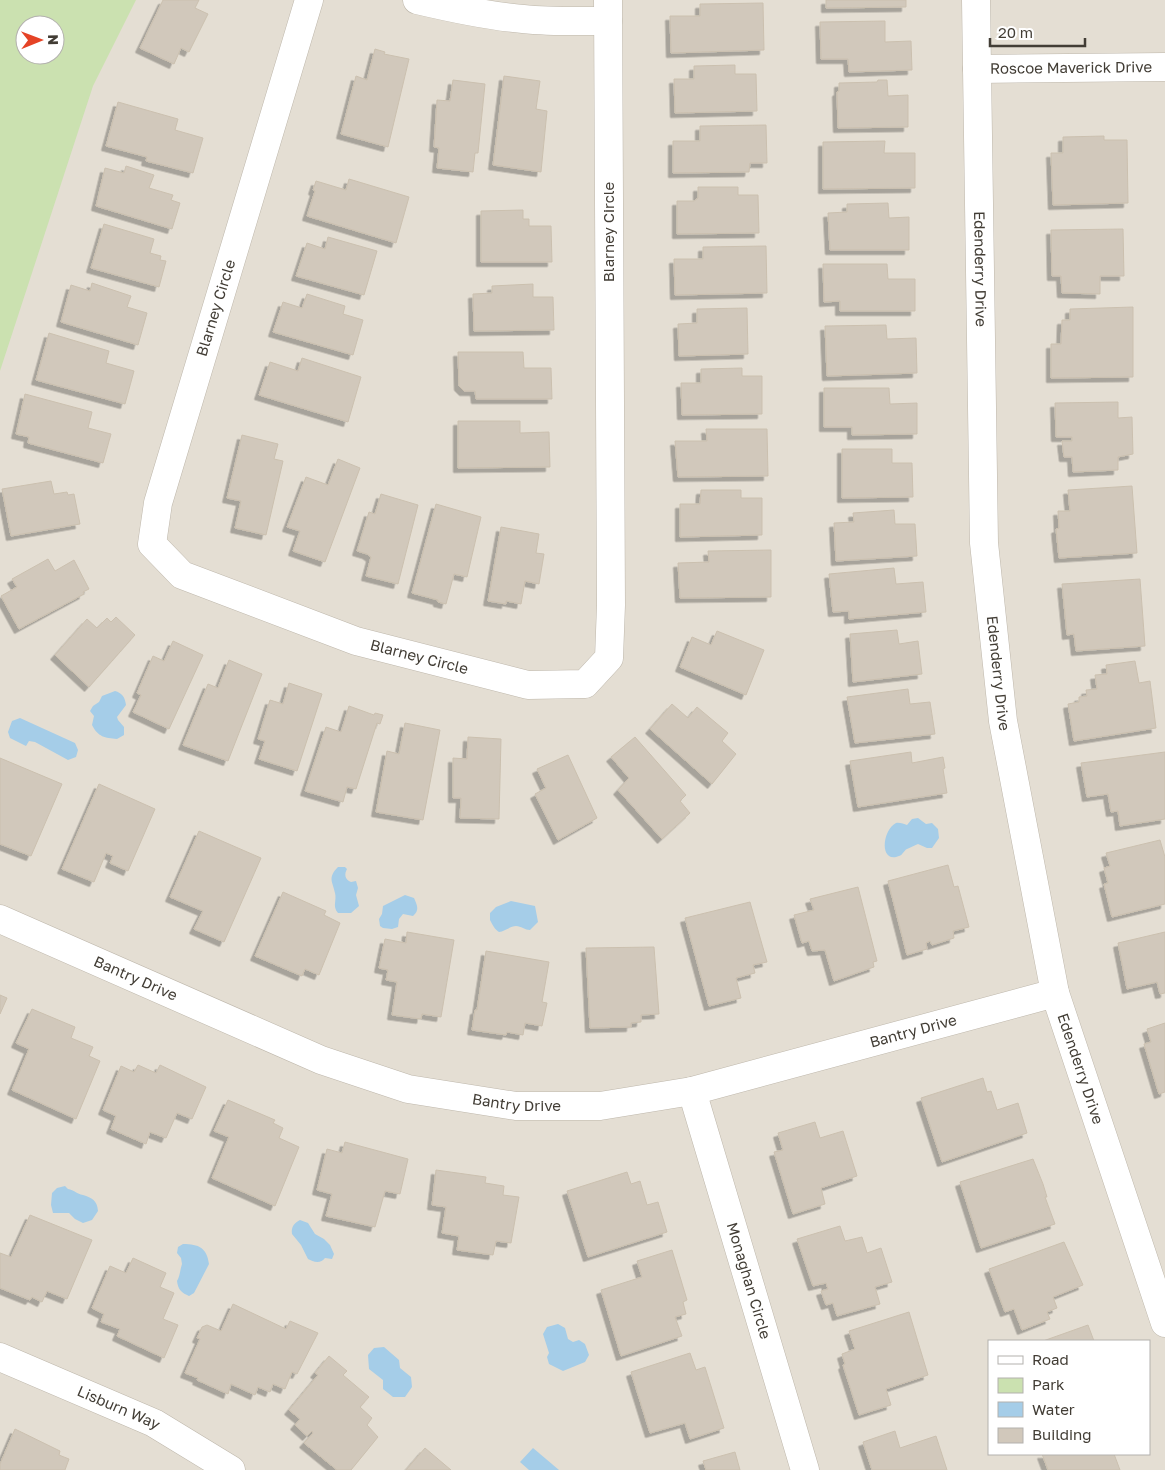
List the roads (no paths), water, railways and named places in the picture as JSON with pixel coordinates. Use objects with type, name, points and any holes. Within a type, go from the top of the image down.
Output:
[{"type":"street","name":"Blarney Circle","points":[[309,0],[158,503],[152,544],[182,575],[356,641],[528,685],[585,684],[609,658],[611,595],[608,10]]},
{"type":"street","points":[[416,0],[456,9],[522,19],[569,22],[608,10]]},
{"type":"street","name":"Edenderry Drive","points":[[976,0],[984,543],[1003,721],[1055,993],[1165,1323]]},
{"type":"street","name":"Roscoe Maverick Drive","points":[[977,69],[1165,67]]},
{"type":"street","name":"Bantry Drive","points":[[0,919],[321,1060],[408,1089],[516,1106],[600,1106],[692,1092],[1055,993]]},
{"type":"street","name":"Monaghan Circle","points":[[692,1092],[805,1470]]},
{"type":"street","name":"Lisburn Way","points":[[0,1357],[154,1423],[230,1470]]},
{"type":"water","points":[[115,691],[123,696],[126,705],[117,717],[124,727],[124,735],[117,739],[105,737],[97,732],[92,725],[94,716],[90,711],[102,696]]},
{"type":"water","points":[[20,718],[75,743],[78,750],[76,757],[68,760],[35,742],[29,741],[26,746],[10,738],[8,732],[12,721]]},
{"type":"water","points":[[918,818],[926,824],[932,823],[938,829],[939,838],[932,848],[918,844],[906,850],[902,855],[893,857],[888,855],[885,845],[891,827],[896,823],[907,825],[912,819]]},
{"type":"water","points":[[338,867],[345,867],[347,869],[346,878],[351,882],[356,881],[358,888],[356,895],[359,906],[351,913],[338,913],[335,908],[332,877]]},
{"type":"water","points":[[405,895],[414,898],[417,912],[413,916],[403,914],[399,919],[398,927],[392,929],[380,926],[379,919],[383,906]]},
{"type":"water","points":[[511,901],[535,906],[538,922],[530,930],[516,926],[499,932],[494,927],[490,920],[490,913],[496,907]]},
{"type":"water","points":[[65,1186],[91,1198],[95,1202],[98,1211],[92,1220],[83,1223],[69,1213],[53,1213],[51,1205],[52,1193],[57,1188]]},
{"type":"water","points":[[300,1220],[308,1223],[315,1234],[330,1245],[334,1254],[332,1259],[325,1258],[317,1262],[308,1259],[301,1245],[292,1234],[293,1226]]},
{"type":"water","points":[[183,1244],[201,1248],[206,1254],[209,1264],[194,1293],[189,1296],[181,1291],[177,1281],[182,1264],[181,1258],[177,1253],[178,1247]]},
{"type":"water","points":[[558,1324],[565,1328],[568,1339],[573,1342],[579,1340],[585,1344],[589,1355],[585,1362],[563,1371],[549,1364],[547,1357],[549,1353],[543,1334],[547,1327]]},
{"type":"water","points":[[384,1347],[399,1360],[400,1368],[411,1377],[412,1387],[405,1397],[393,1397],[383,1389],[383,1380],[369,1369],[368,1355],[374,1348]]},
{"type":"water","points":[[533,1448],[559,1470],[529,1470],[520,1462]]}]
